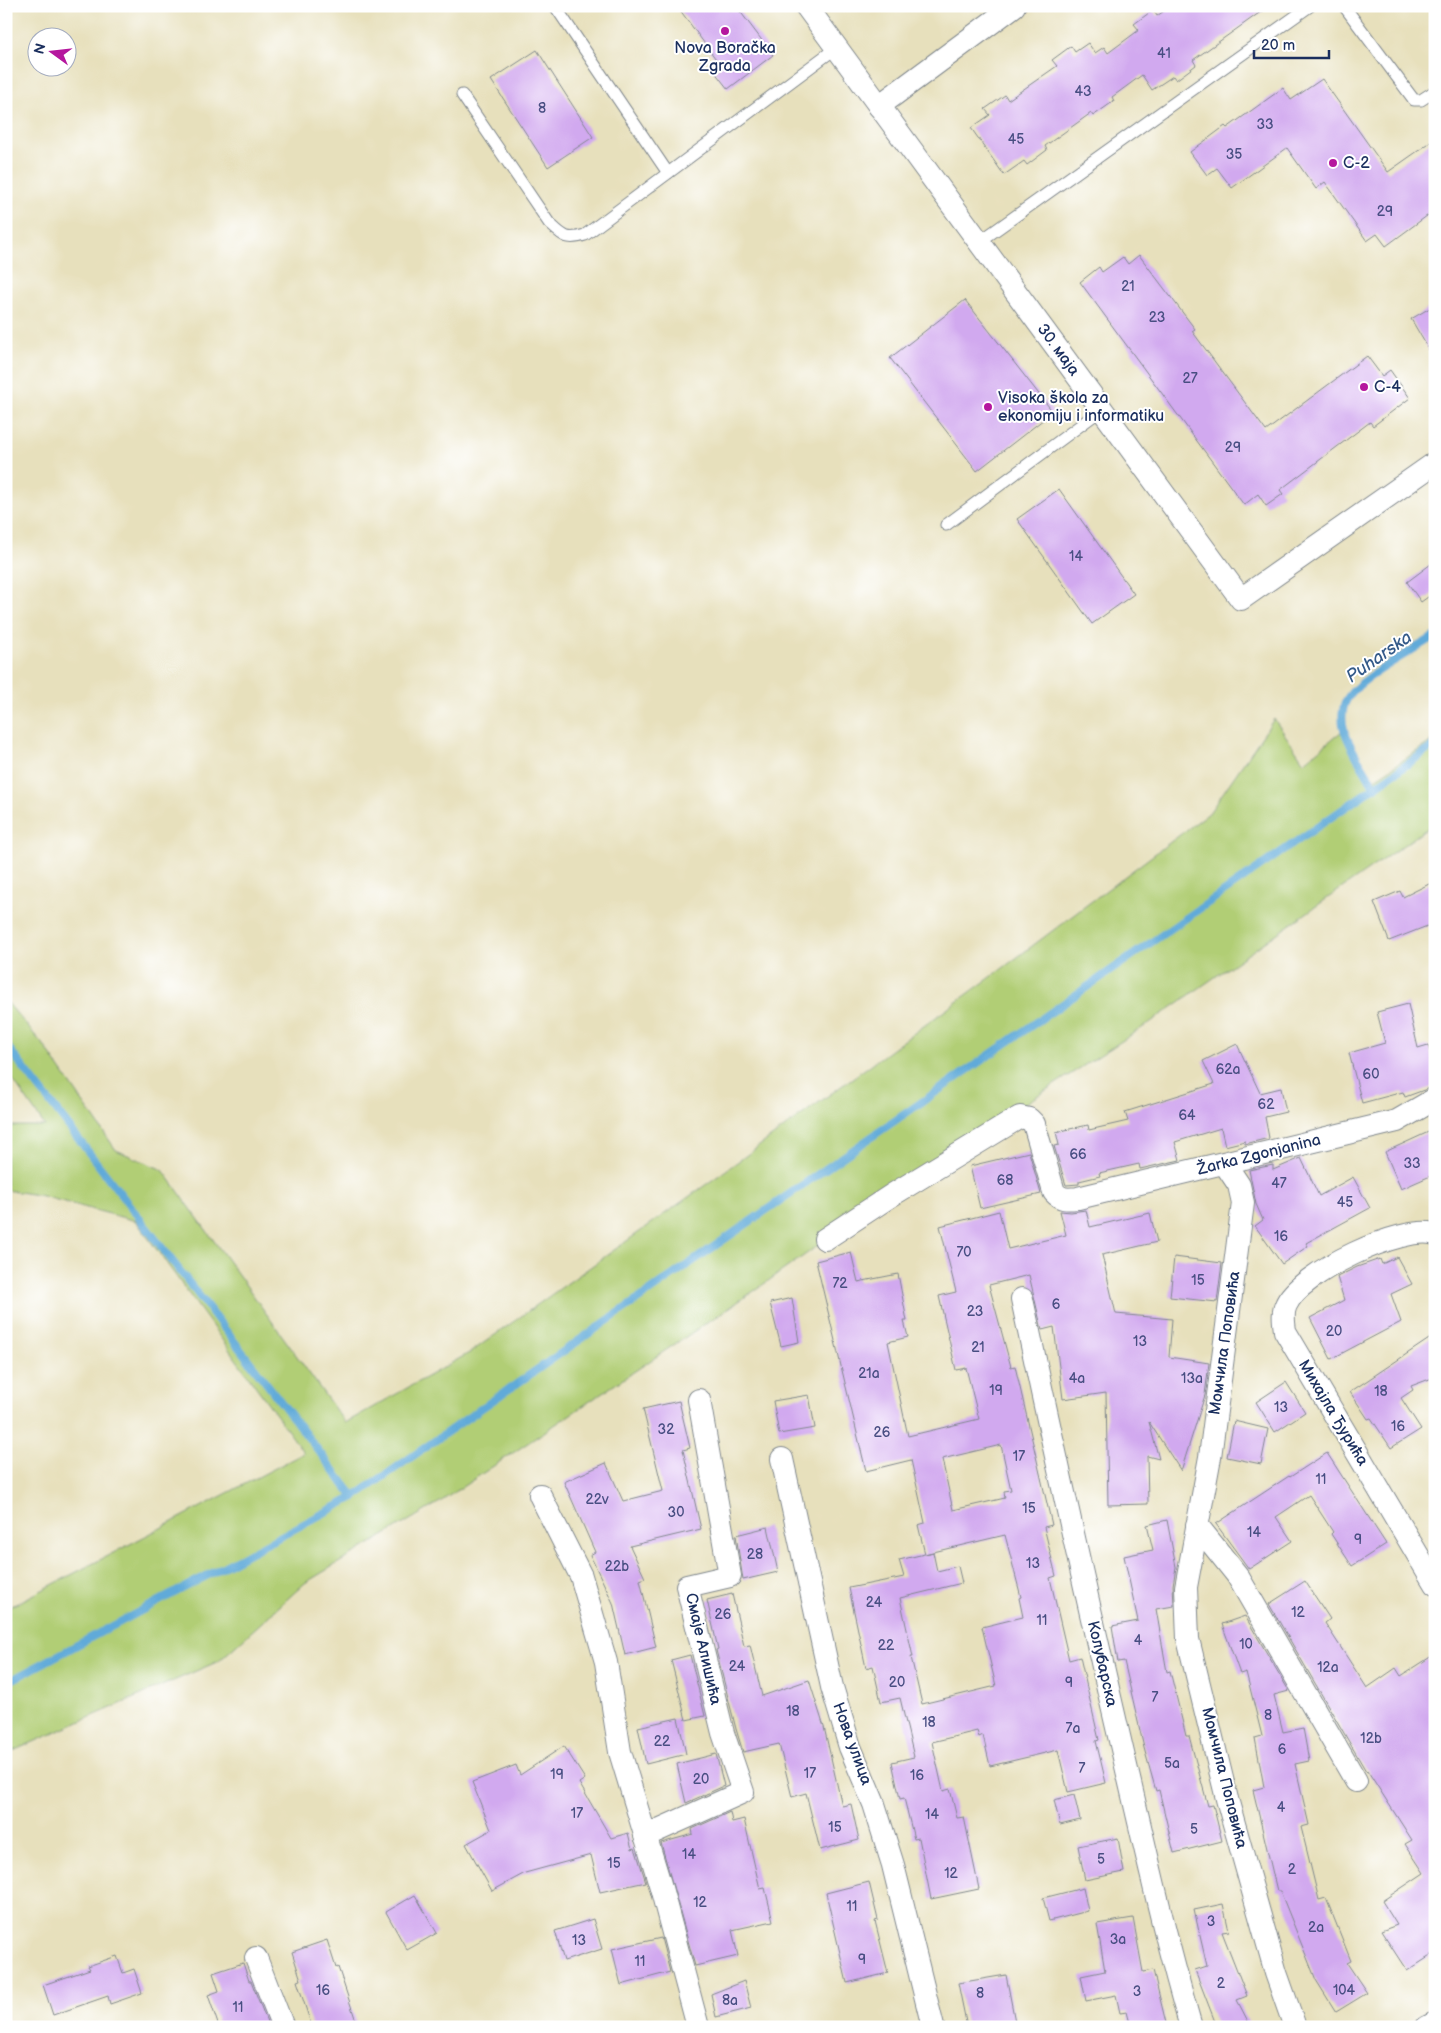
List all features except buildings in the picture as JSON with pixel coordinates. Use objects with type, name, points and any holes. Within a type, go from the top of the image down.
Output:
[{"type":"street","name":"30. маја","points":[[806,6],[1241,600],[1435,463]]},
{"type":"street","points":[[879,106],[1014,6]]},
{"type":"street","name":"Žarka Zgonjanina","points":[[825,1239],[892,1195],[1020,1117],[1028,1119],[1034,1124],[1054,1192],[1059,1197],[1066,1199],[1078,1198],[1225,1164],[1397,1121],[1435,1099]]},
{"type":"street","name":"Момчила Поповића","points":[[1225,1164],[1239,1186],[1243,1203],[1210,1457],[1186,1587],[1188,1639],[1227,1799],[1276,1973],[1296,2027]]},
{"type":"street","name":"Михајла Ђурића","points":[[1435,1234],[1427,1231],[1393,1238],[1345,1258],[1314,1275],[1295,1291],[1285,1309],[1283,1317],[1285,1331],[1435,1584]]},
{"type":"street","name":"Колубарска","points":[[1022,1299],[1064,1499],[1126,1767],[1170,1956],[1191,2027]]},
{"type":"street","name":"Смаје Алишића","points":[[646,1836],[743,1792],[723,1733],[688,1586],[730,1576],[700,1400]]},
{"type":"street","name":"Нова улица","points":[[782,1459],[832,1686],[850,1747],[874,1804],[893,1865],[933,2027]]},
{"type":"street","points":[[540,1495],[581,1576],[606,1662],[620,1752],[646,1836],[698,2027]]},
{"type":"street","points":[[1197,1525],[1237,1575],[1356,1781]]},
{"type":"street","points":[[256,1958],[283,2027]]},
{"type":"street","points":[[1427,2027],[1435,2022]]},
{"type":"lane","points":[[555,6],[668,172]]},
{"type":"lane","points":[[979,242],[1310,6]]},
{"type":"lane","points":[[1344,6],[1414,100],[1422,100],[1435,91]]},
{"type":"lane","points":[[462,95],[549,223],[563,236],[574,238],[585,235],[836,48]]},
{"type":"lane","points":[[946,525],[1102,410]]},
{"type":"green space","points":[[1274,719],[1304,762],[1342,731],[1369,783],[1435,739],[1435,823],[1148,1024],[946,1155],[754,1291],[440,1502],[305,1583],[219,1661],[6,1754],[6,1609],[304,1453],[136,1221],[38,1195],[6,1190],[6,1126],[45,1126],[6,1070],[6,1001],[45,1047],[116,1150],[163,1170],[345,1423],[471,1352],[718,1176],[991,977],[1209,813]]},
{"type":"waterway","name":"Puharska","points":[[1375,788],[1354,752],[1344,729],[1343,712],[1345,704],[1355,689],[1365,681],[1435,636]]},
{"type":"waterway","points":[[6,1683],[354,1497],[1435,745]]},
{"type":"waterway","points":[[6,1045],[354,1497]]},
{"type":"place","name":"Nova Boračka Zgrada","points":[[725,31]]},
{"type":"place","name":"C-2","points":[[1333,163]]},
{"type":"place","name":"C-4","points":[[1364,387]]},
{"type":"place","name":"Visoka škola za ekonomiju i informatiku","points":[[988,407]]}]
